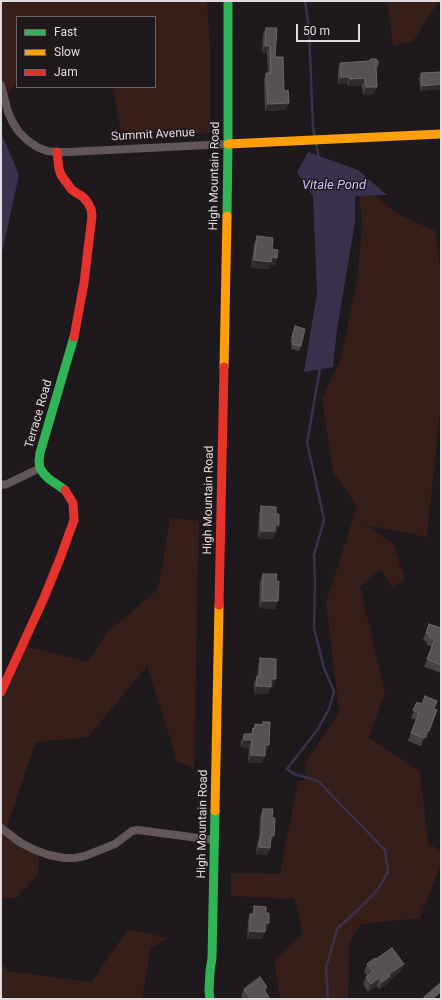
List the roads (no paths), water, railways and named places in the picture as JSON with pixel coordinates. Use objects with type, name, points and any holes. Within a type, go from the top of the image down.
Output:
[{"type":"main road","name":"High Mountain Road","points":[[210,999],[228,144],[228,1]]},
{"type":"main road","name":"Summit Avenue","points":[[228,144],[441,134]]},
{"type":"main road","name":"Terrace Road","points":[[40,468],[40,453],[73,341],[80,308],[92,216],[88,203],[83,197],[72,190],[61,175],[57,152]]},
{"type":"main road","points":[[1,692],[44,598],[74,520],[73,503],[69,495],[64,488],[49,479],[40,468]]},
{"type":"street","name":"Summit Avenue","points":[[1,85],[8,112],[19,132],[37,147],[47,151],[57,152],[228,144]]},
{"type":"street","points":[[1,485],[7,484],[40,468]]},
{"type":"street","points":[[1,828],[21,843],[34,850],[64,858],[85,856],[115,844],[132,831],[138,830],[214,840]]},
{"type":"street","points":[[426,999],[441,988]]},
{"type":"water","points":[[1,132],[19,175],[1,257]]},
{"type":"water","name":"Vitale Pond","points":[[308,152],[358,170],[387,195],[355,196],[355,222],[337,329],[333,367],[304,372],[317,293],[313,196],[297,172]]},
{"type":"waterway","points":[[305,1],[309,30],[313,127],[315,138]]},
{"type":"waterway","points":[[316,143],[319,158]]},
{"type":"waterway","points":[[320,368],[307,443],[324,520],[314,555],[314,628],[324,668],[334,691],[329,709],[318,729],[287,769],[294,774],[318,781],[385,850],[388,872],[378,889],[337,929],[326,968],[328,999]]}]
